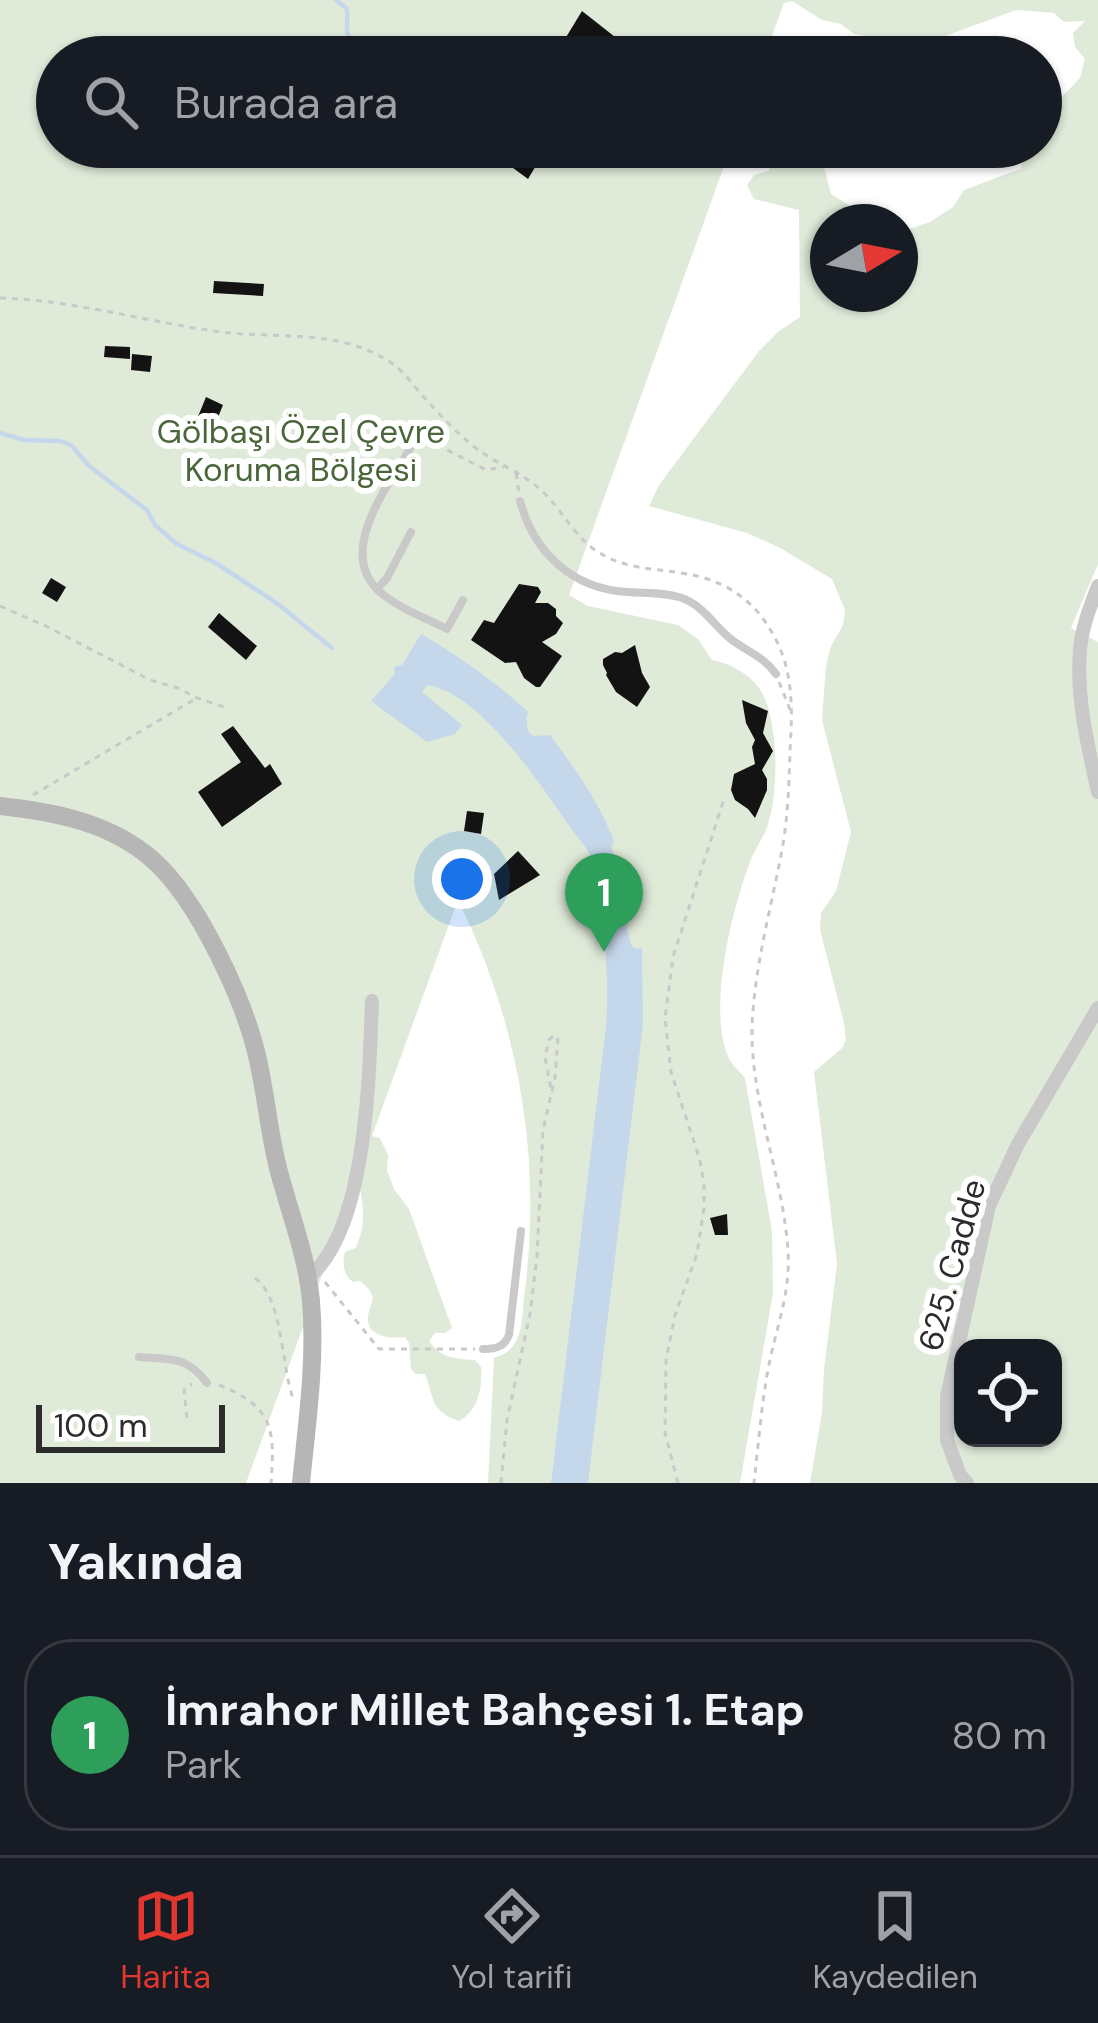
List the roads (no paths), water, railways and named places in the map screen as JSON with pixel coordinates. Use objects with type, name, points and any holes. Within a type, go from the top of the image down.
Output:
[{"type":"street","points":[[1098,586],[1080,649],[1084,711],[1098,792]]},
{"type":"street","points":[[10,807],[61,814],[102,828],[154,861],[210,939],[244,1014],[258,1059],[278,1166],[312,1275],[301,1483]]},
{"type":"street","points":[[312,1275],[331,1252],[353,1190],[363,1134],[372,1001]]},
{"type":"street","name":"625. Cadde","points":[[967,1483],[947,1440],[947,1396],[989,1206],[1018,1144],[1098,1008]]},
{"type":"lane","points":[[416,439],[363,533],[364,566],[376,589],[447,629],[463,599]]},
{"type":"lane","points":[[520,501],[533,537],[564,569],[599,587],[664,594],[690,602],[776,674]]},
{"type":"lane","points":[[376,589],[387,578],[410,532]]},
{"type":"lane","points":[[483,1349],[498,1348],[509,1335],[521,1231]]},
{"type":"lane","points":[[139,1357],[186,1362],[207,1383]]},
{"type":"water","points":[[421,634],[516,701],[528,712],[530,734],[550,735],[568,760],[614,841],[611,847],[628,891],[627,930],[634,948],[642,948],[643,1024],[588,1483],[551,1483],[606,1027],[603,888],[589,853],[537,780],[466,703],[427,685],[422,692],[462,725],[455,734],[427,742],[371,701]]},
{"type":"waterway","points":[[336,0],[347,9],[349,36]]},
{"type":"waterway","points":[[0,433],[71,445],[89,466],[147,510],[155,525],[177,544],[278,604],[332,648]]},
{"type":"place","name":"İmrahor Millet Bahçesi 1. Etap","points":[[604,952]]},
{"type":"park label","name":"Gölbaşı Özel Çevre Koruma Bölgesi","points":[[301,450]]}]
